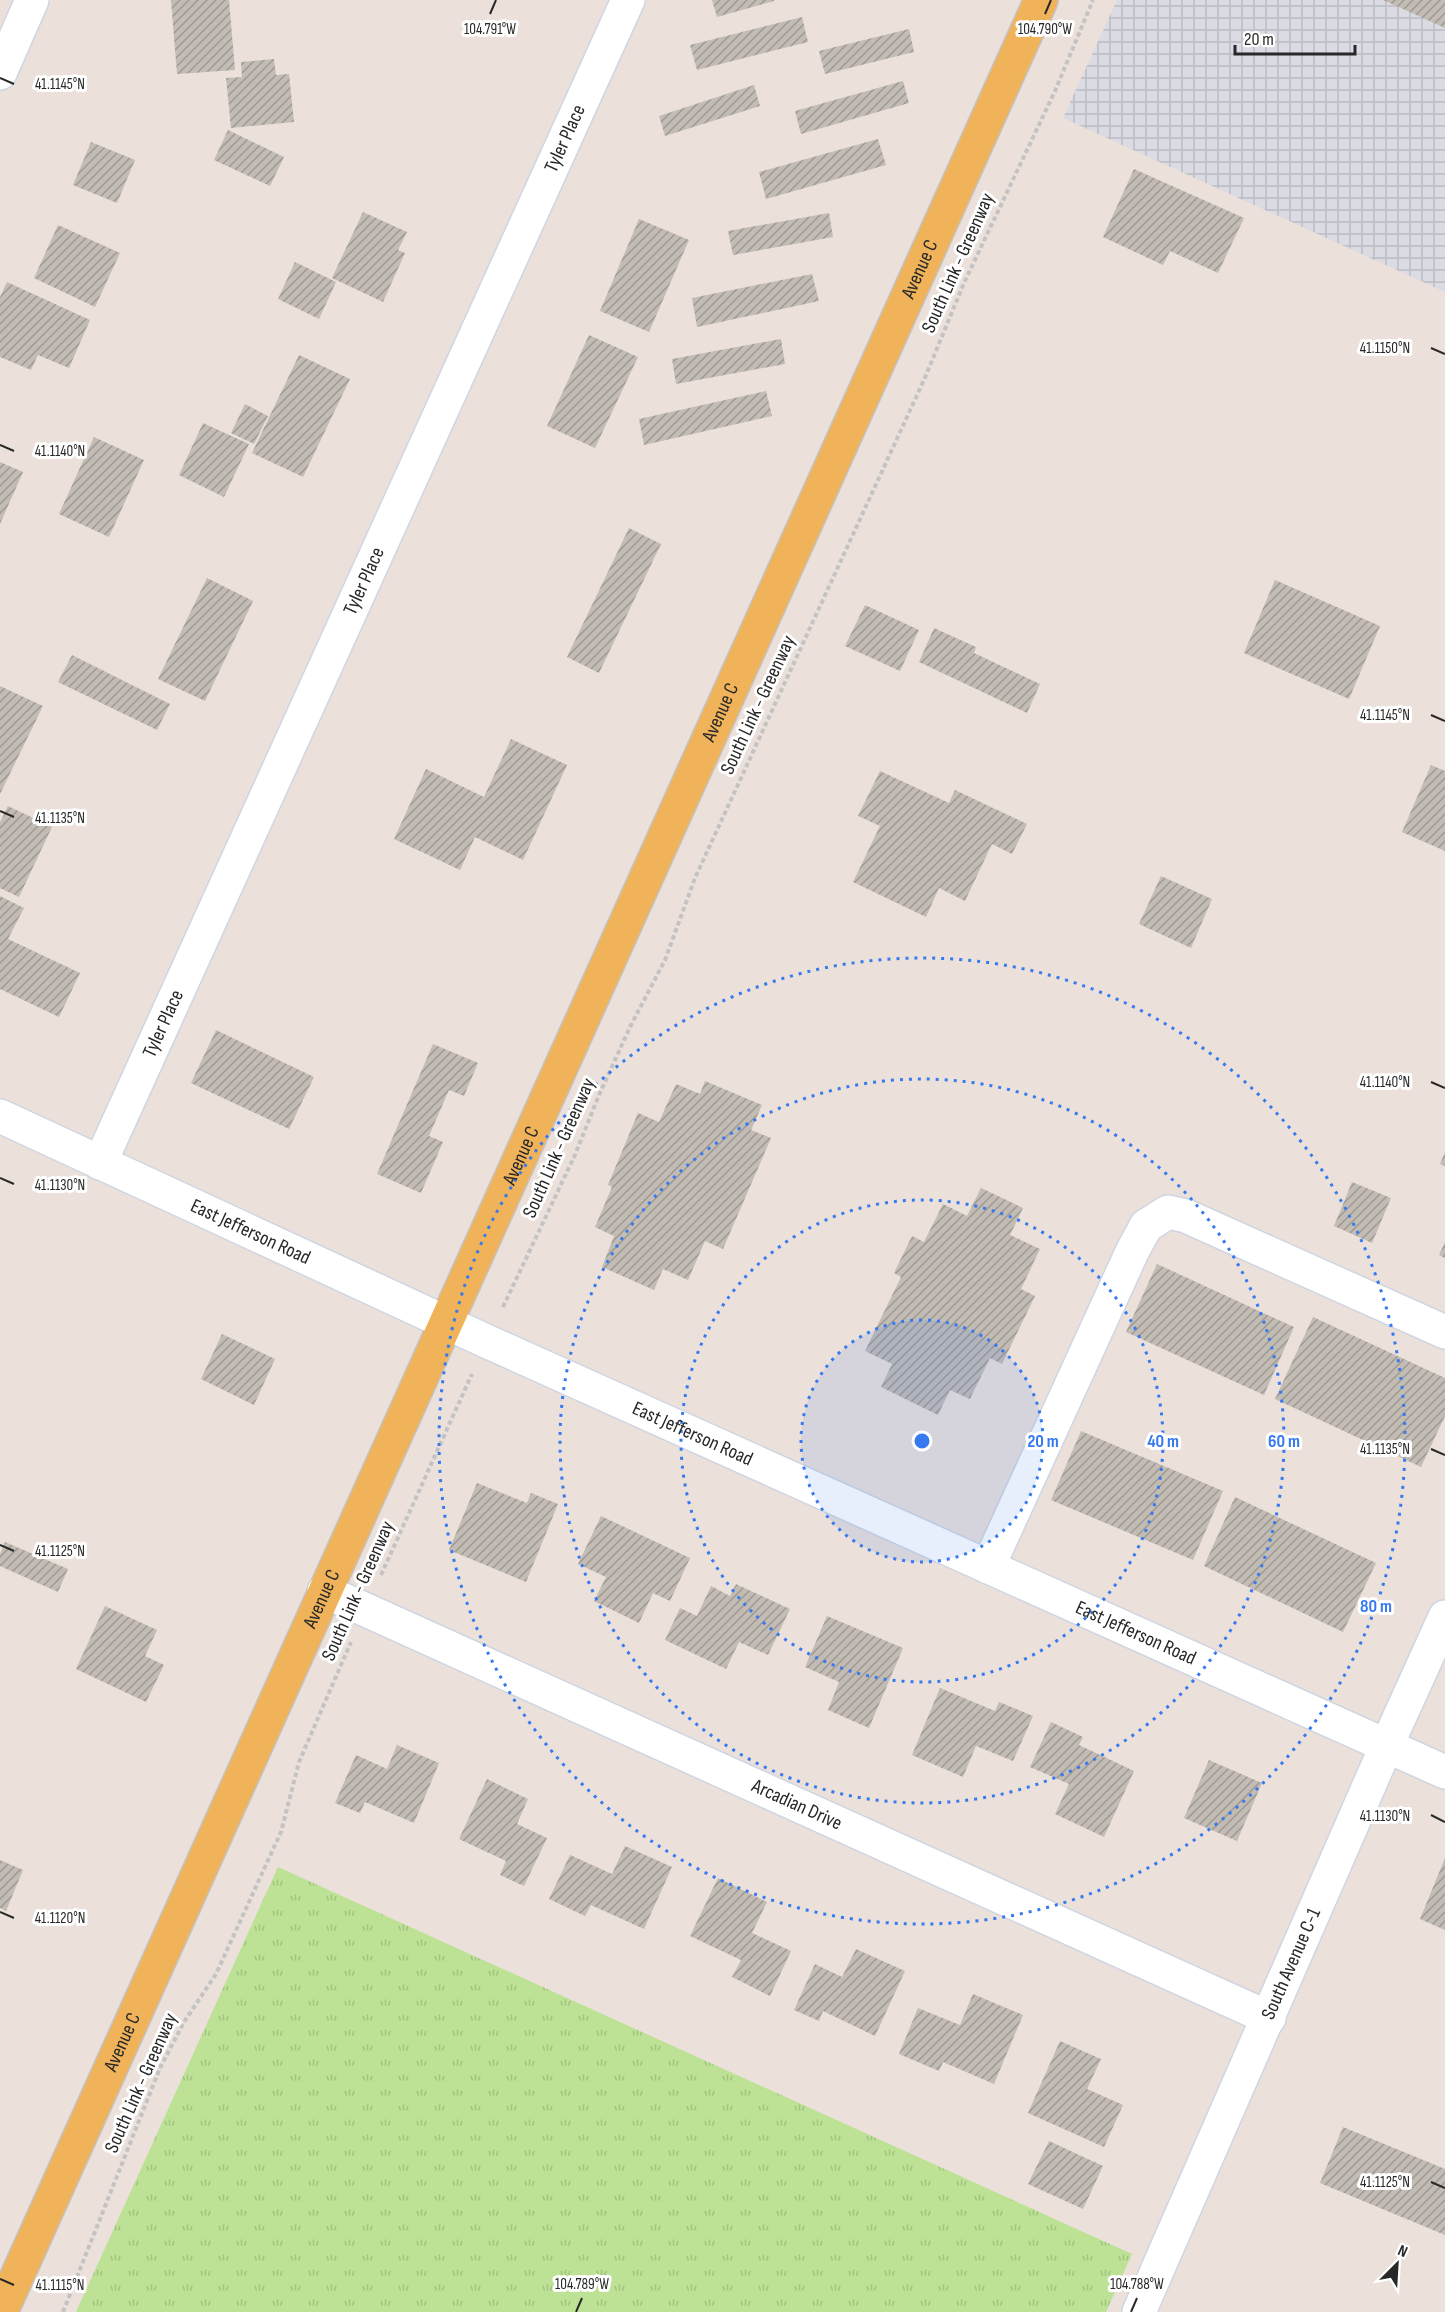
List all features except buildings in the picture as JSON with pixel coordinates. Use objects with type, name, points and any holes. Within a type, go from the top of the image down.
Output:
[{"type":"main road","name":"Avenue C","points":[[1,2312],[1041,0]]},
{"type":"street","points":[[0,73],[32,0]]},
{"type":"street","name":"Tyler Place","points":[[100,1163],[628,0]]},
{"type":"street","name":"East Jefferson Road","points":[[0,1116],[486,1341],[1445,1772]]},
{"type":"street","points":[[988,1567],[1132,1252],[1146,1226],[1168,1212],[1186,1216],[1445,1332]]},
{"type":"street","name":"Arcadian Drive","points":[[324,1591],[1269,2018]]},
{"type":"street","name":"South Avenue C-1","points":[[1139,2312],[1445,1617]]},
{"type":"path","name":"South Link - Greenway","points":[[63,2312],[160,2068],[184,2022],[216,1974],[281,1832],[299,1762],[366,1610],[486,1341],[575,1155],[598,1095],[664,960],[695,878],[924,380],[964,283],[1055,91],[1093,0]]},
{"type":"shaded area","points":[[1117,0],[1445,0],[1445,292],[1063,118]]},
{"type":"green space","points":[[278,1867],[1132,2254],[1106,2312],[76,2312]]}]
